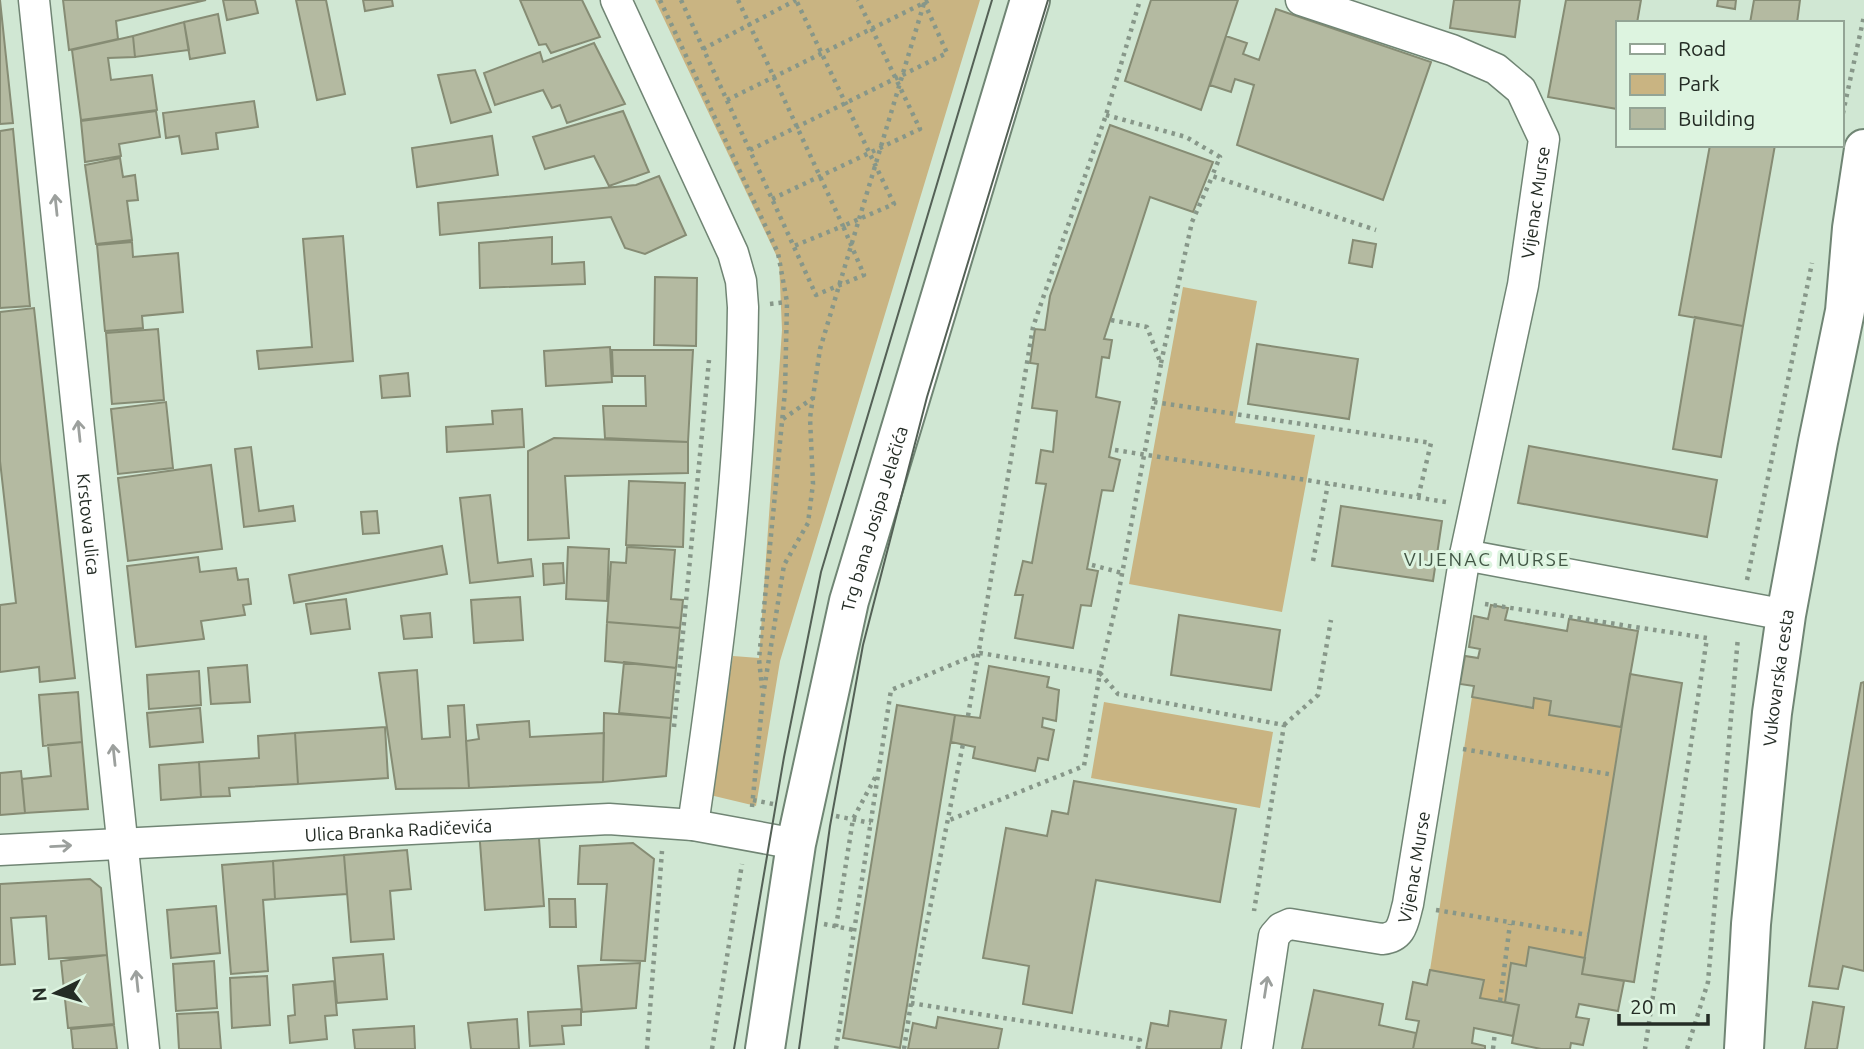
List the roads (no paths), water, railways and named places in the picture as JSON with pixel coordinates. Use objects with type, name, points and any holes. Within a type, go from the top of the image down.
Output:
[{"type":"main road","name":"Trg bana Josipa Jelačića","points":[[765,1049],[796,845],[849,601],[1030,0]]},
{"type":"main road","name":"Vukovarska cesta","points":[[1744,1049],[1762,796],[1786,615],[1845,311],[1852,228],[1864,149]]},
{"type":"main road","name":"Vukovarska cesta","points":[[1845,311],[1864,260]]},
{"type":"main road","points":[[1722,1049],[1747,1001]]},
{"type":"street","name":"Krstova ulica","points":[[34,0],[144,1049]]},
{"type":"street","points":[[616,0],[733,253],[741,281],[743,307],[735,472],[719,651],[679,823]]},
{"type":"street","name":"Vijenac Murse","points":[[1257,1049],[1274,936],[1281,928],[1290,925],[1382,939],[1393,938],[1401,931],[1408,904],[1465,555],[1523,285],[1544,139],[1521,90],[1496,69],[1452,50],[1301,0]]},
{"type":"street","points":[[1465,555],[1786,615]]},
{"type":"street","name":"Ulica Branka Radičevića","points":[[0,850],[609,819],[679,823],[796,845]]},
{"type":"tram line","points":[[734,1049],[784,757],[821,572],[992,0]]},
{"type":"tram line","points":[[799,1049],[830,826],[863,645],[927,397],[1048,0]]},
{"type":"district","name":"VIJENAC MURSE","points":[[1487,559]]}]
